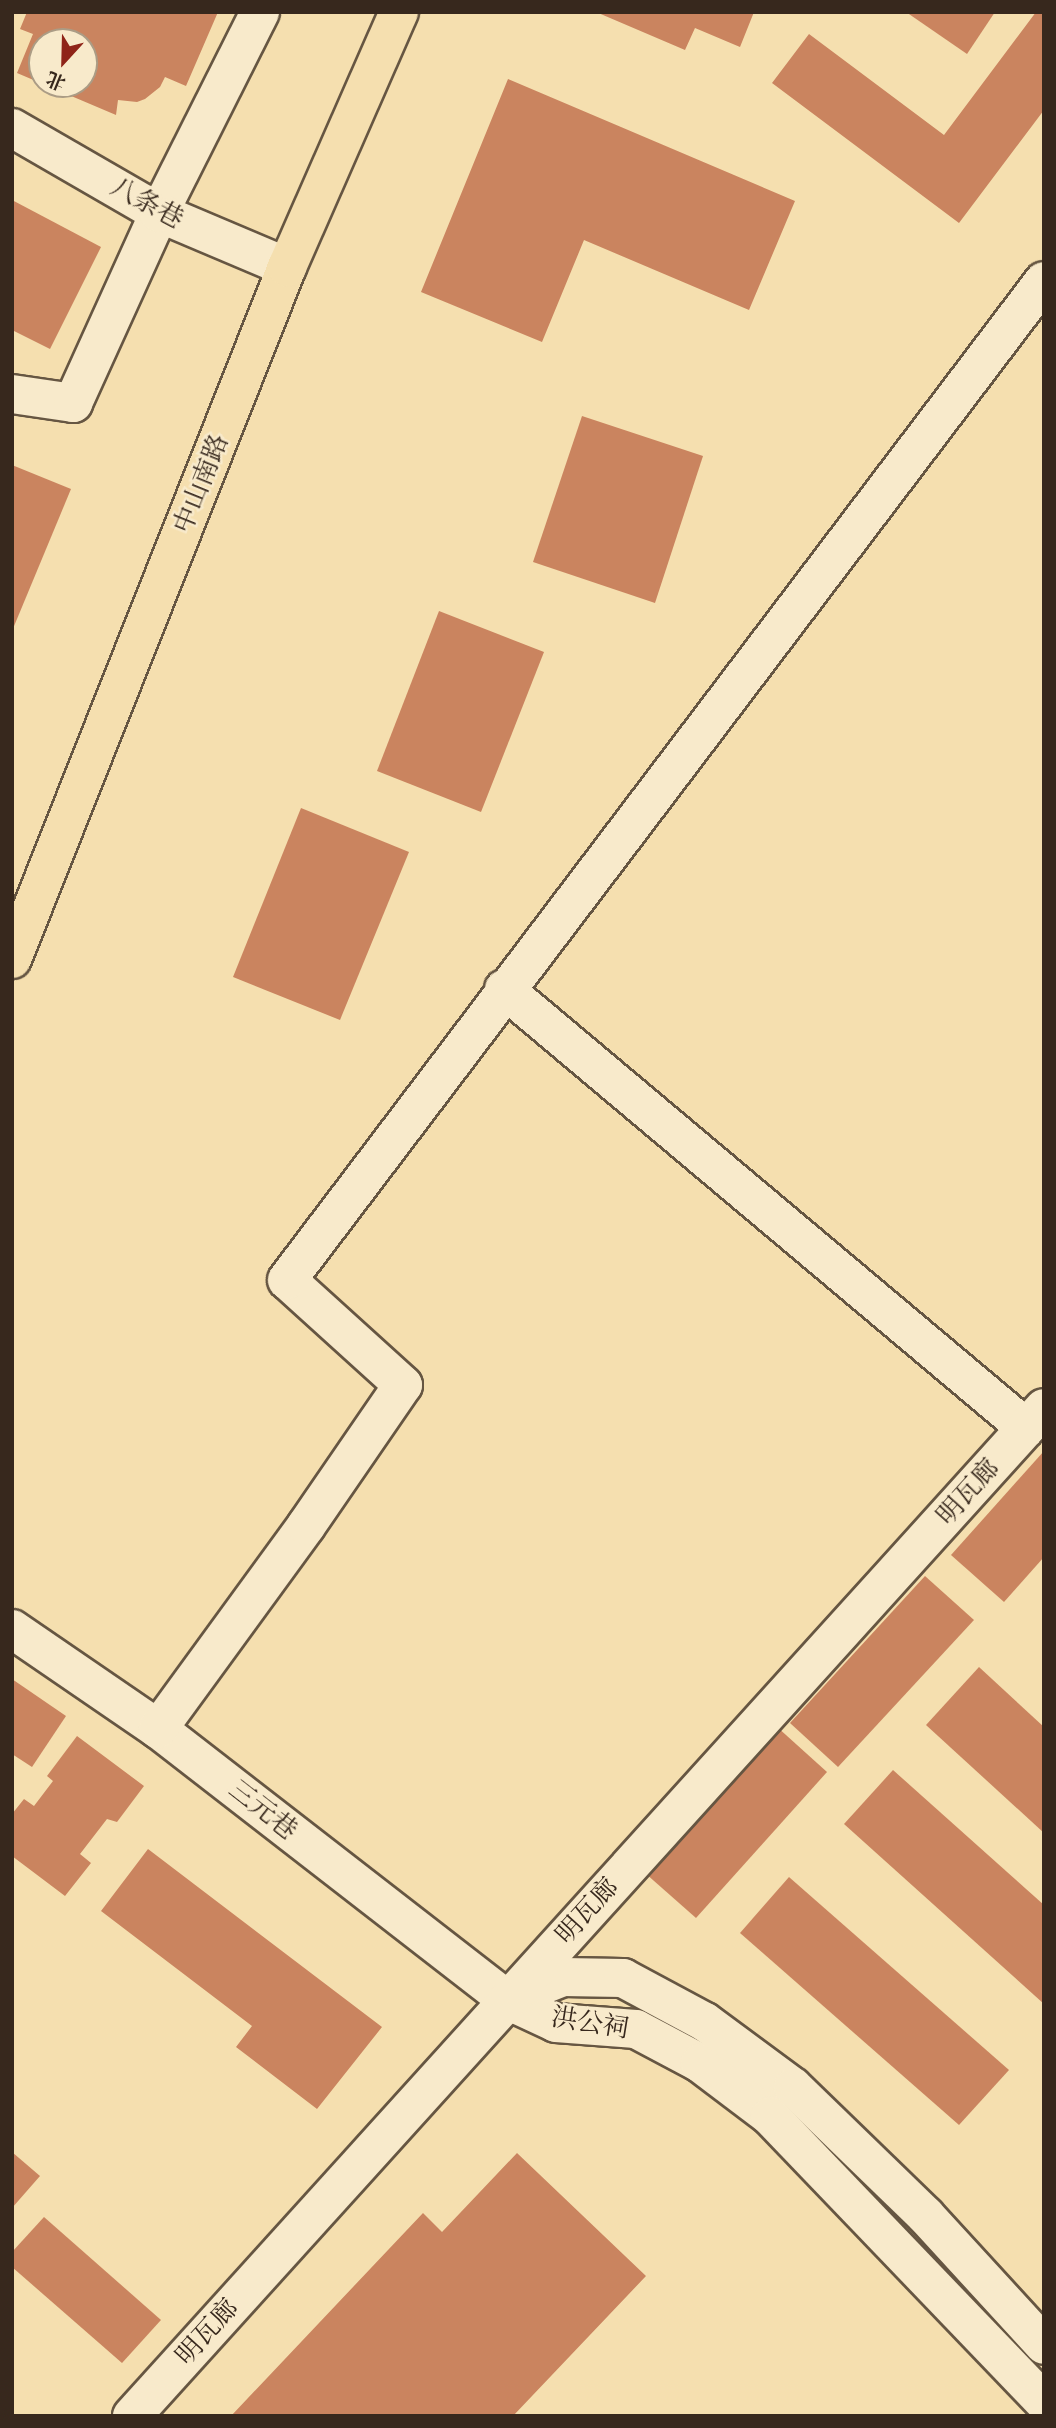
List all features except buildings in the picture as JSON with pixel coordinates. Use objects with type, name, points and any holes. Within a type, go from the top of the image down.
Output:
[{"type":"street","points":[[12,394],[73,403],[159,213],[260,12]]},
{"type":"street","points":[[12,958],[287,267],[400,12]]},
{"type":"street","name":"八条巷","points":[[12,128],[159,213],[287,267]]},
{"type":"street","points":[[158,1729],[306,1526],[403,1385],[287,1280],[1044,281]]},
{"type":"street","points":[[505,989],[1035,1418]]},
{"type":"street","name":"明瓦廊","points":[[132,2416],[1035,1418]]},
{"type":"street","name":"三元巷","points":[[12,1629],[158,1729],[507,2000]]},
{"type":"street","name":"洪公祠","points":[[507,2000],[563,1977],[623,1979],[705,2022],[793,2087],[925,2215],[1044,2345]]},
{"type":"street","name":"洪公祠","points":[[507,2000],[556,2023],[636,2029],[700,2063],[770,2116],[1044,2402]]}]
